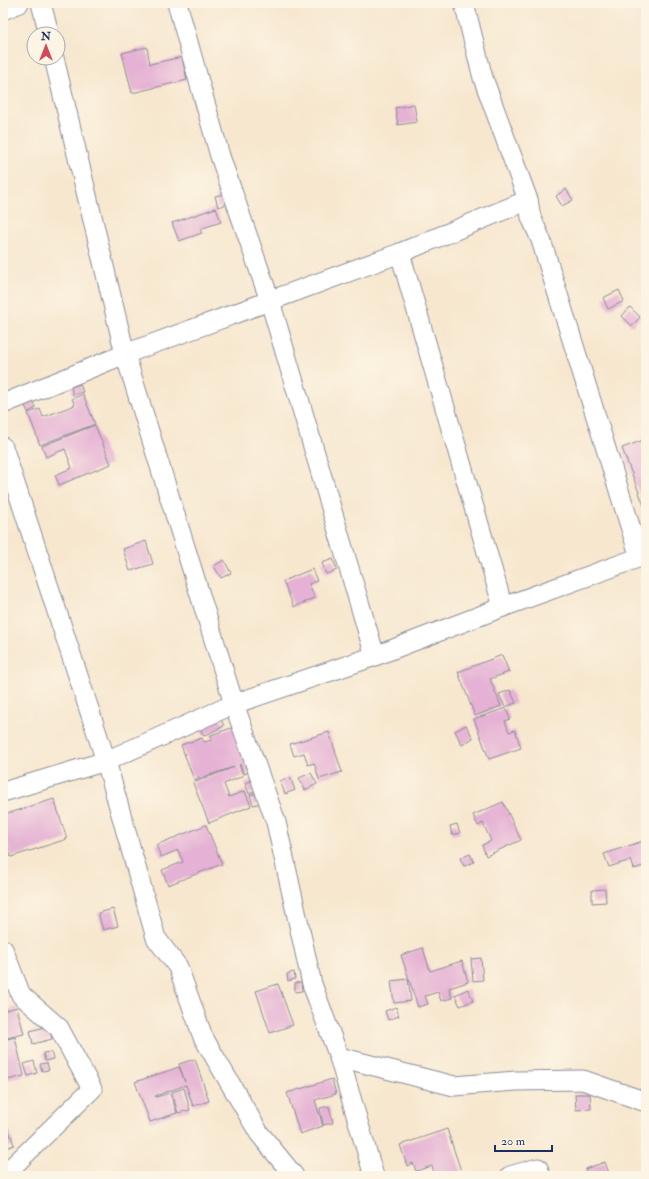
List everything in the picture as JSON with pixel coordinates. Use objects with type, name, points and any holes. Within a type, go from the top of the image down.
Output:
[{"type":"street","points":[[3,10],[19,3]]},
{"type":"street","points":[[41,3],[46,26]]},
{"type":"street","points":[[177,3],[220,156],[270,301],[375,656]]},
{"type":"street","points":[[3,792],[106,761],[234,704],[375,656],[643,556],[541,240],[531,217],[528,200],[483,78],[464,3]]},
{"type":"street","points":[[56,66],[125,354],[234,704],[276,822],[312,984],[339,1057],[374,1176]]},
{"type":"street","points":[[3,404],[125,354],[400,253],[528,200]]},
{"type":"street","points":[[400,253],[503,607]]},
{"type":"street","points":[[3,446],[106,761],[156,938],[178,968],[203,1037],[259,1133],[294,1176]]},
{"type":"street","points":[[3,949],[21,995],[59,1028],[92,1089],[3,1176]]},
{"type":"street","points":[[339,1057],[454,1086],[516,1081],[583,1080],[646,1102]]},
{"type":"street","points":[[510,1176],[538,1168],[541,1176]]},
{"type":"green space","points":[[637,3],[646,3],[646,22]]},
{"type":"building","points":[[147,47],[150,64],[182,57],[187,80],[132,93],[122,53]]},
{"type":"building","points":[[414,104],[417,122],[398,125],[395,108]]},
{"type":"building","points":[[566,189],[573,200],[562,206],[556,196]]},
{"type":"building","points":[[225,194],[228,204],[218,207],[215,196]]},
{"type":"building","points":[[216,208],[221,222],[200,229],[202,233],[179,241],[172,223]]},
{"type":"building","points":[[619,290],[624,301],[608,309],[603,298]]},
{"type":"building","points":[[630,307],[640,317],[632,326],[622,316]]},
{"type":"building","points":[[80,384],[83,392],[73,395],[71,387]]},
{"type":"building","points":[[83,394],[95,424],[40,445],[28,413],[40,409],[43,417],[75,405],[72,399]]},
{"type":"building","points":[[33,401],[36,408],[28,412],[24,404]]},
{"type":"building","points":[[95,425],[111,464],[59,485],[55,475],[72,468],[65,449],[46,457],[42,446]]},
{"type":"building","points":[[646,439],[646,511],[622,448]]},
{"type":"building","points":[[146,541],[153,564],[130,571],[123,549]]},
{"type":"building","points":[[333,559],[337,570],[326,574],[322,563]]},
{"type":"building","points":[[224,560],[231,573],[221,578],[214,566]]},
{"type":"building","points":[[312,569],[317,581],[309,584],[315,598],[294,607],[283,581]]},
{"type":"building","points":[[502,655],[509,672],[490,679],[501,706],[475,716],[458,672]]},
{"type":"building","points":[[510,690],[516,703],[505,707],[499,694]]},
{"type":"building","points":[[506,708],[510,719],[505,721],[509,732],[515,730],[521,748],[489,759],[474,719]]},
{"type":"building","points":[[219,715],[224,726],[204,736],[198,725]]},
{"type":"building","points":[[466,725],[473,738],[462,745],[455,731]]},
{"type":"building","points":[[237,726],[253,771],[244,774],[240,764],[239,765],[243,776],[224,784],[229,797],[245,791],[251,806],[209,823],[193,783],[234,767],[194,780],[181,745],[202,738],[204,742],[212,740],[211,735]]},
{"type":"building","points":[[329,732],[342,772],[319,779],[314,763],[308,765],[304,753],[294,756],[290,744]]},
{"type":"building","points":[[311,773],[317,784],[305,790],[299,778]]},
{"type":"building","points":[[290,777],[295,790],[285,794],[280,781]]},
{"type":"building","points":[[256,779],[260,789],[249,794],[245,783]]},
{"type":"building","points":[[258,793],[261,803],[253,805],[250,795]]},
{"type":"building","points":[[54,799],[67,839],[11,857],[3,832],[3,815]]},
{"type":"building","points":[[503,802],[521,840],[486,856],[482,845],[491,841],[483,823],[478,826],[473,815]]},
{"type":"building","points":[[457,824],[460,833],[452,835],[450,826]]},
{"type":"building","points":[[206,825],[222,864],[168,885],[162,870],[183,862],[178,850],[161,857],[156,845]]},
{"type":"building","points":[[646,840],[646,865],[634,869],[631,860],[609,867],[604,854]]},
{"type":"building","points":[[470,854],[474,862],[464,866],[460,858]]},
{"type":"building","points":[[605,889],[606,902],[592,903],[592,890]]},
{"type":"building","points":[[113,909],[118,926],[103,930],[98,913]]},
{"type":"building","points":[[423,948],[430,971],[462,961],[468,982],[449,988],[452,998],[441,1001],[438,992],[425,996],[428,1004],[418,1007],[401,955]]},
{"type":"building","points":[[481,958],[483,980],[473,981],[471,959]]},
{"type":"building","points":[[294,972],[295,979],[288,981],[287,974]]},
{"type":"building","points":[[408,979],[411,1001],[394,1003],[391,981]]},
{"type":"building","points":[[301,982],[302,991],[295,992],[295,983]]},
{"type":"building","points":[[278,984],[293,1025],[270,1033],[256,991]]},
{"type":"building","points":[[468,989],[473,1001],[460,1006],[455,995]]},
{"type":"building","points":[[17,1007],[24,1034],[3,1039],[3,1011]]},
{"type":"building","points":[[396,1007],[399,1016],[388,1020],[385,1011]]},
{"type":"building","points":[[49,1026],[52,1039],[33,1044],[30,1031]]},
{"type":"building","points":[[15,1037],[24,1076],[3,1081],[3,1040]]},
{"type":"building","points":[[51,1052],[53,1059],[45,1061],[43,1053]]},
{"type":"building","points":[[195,1059],[209,1101],[193,1106],[186,1085],[155,1096],[170,1093],[177,1113],[150,1122],[135,1082],[179,1067],[185,1082],[179,1064]]},
{"type":"building","points":[[34,1061],[37,1073],[28,1076],[24,1064]]},
{"type":"building","points":[[47,1063],[49,1070],[42,1071],[40,1064]]},
{"type":"building","points":[[332,1079],[336,1094],[315,1100],[323,1126],[300,1134],[287,1093]]},
{"type":"building","points":[[184,1088],[190,1110],[178,1113],[172,1092]]},
{"type":"building","points":[[575,1094],[590,1094],[591,1109],[576,1110]]},
{"type":"building","points":[[329,1106],[333,1123],[323,1125],[320,1108]]},
{"type":"building","points":[[3,1113],[14,1145],[3,1149]]},
{"type":"building","points":[[447,1129],[461,1171],[446,1176],[435,1176],[432,1166],[416,1171],[413,1163],[407,1166],[400,1145]]},
{"type":"building","points":[[605,1162],[610,1176],[588,1176],[585,1169]]}]
